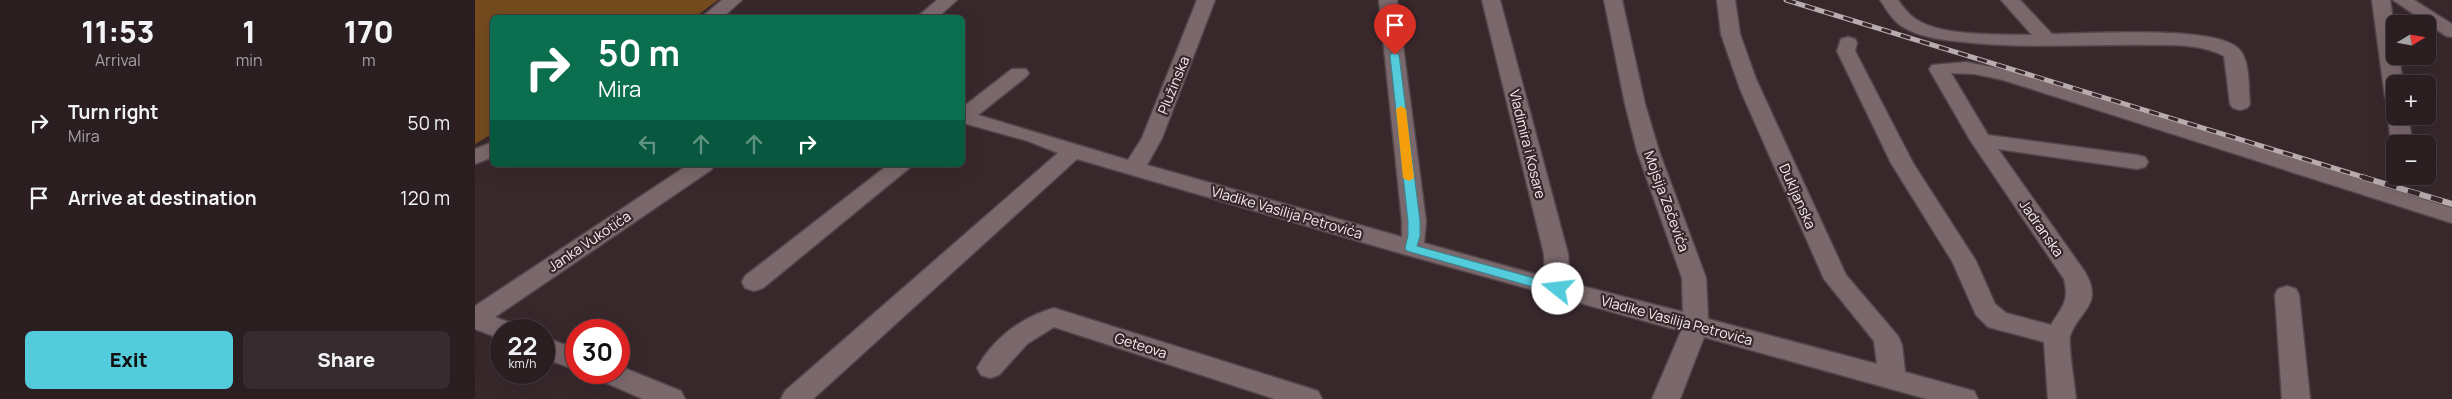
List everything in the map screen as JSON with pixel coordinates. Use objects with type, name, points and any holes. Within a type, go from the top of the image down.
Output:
[{"type":"street","points":[[714,15],[733,0]]},
{"type":"street","points":[[929,15],[948,0]]},
{"type":"street","name":"Plužinska","points":[[1134,168],[1152,138],[1206,0]]},
{"type":"street","points":[[1388,0],[1414,221],[1414,236],[1411,248]]},
{"type":"street","name":"Vladimira i Kosare","points":[[1491,0],[1556,254],[1558,289]]},
{"type":"street","name":"Mojsija Zečevića","points":[[1613,0],[1635,104],[1648,151],[1694,278],[1696,325],[1666,399]]},
{"type":"street","name":"Dukljanska","points":[[1727,0],[1727,14],[1737,58],[1750,89],[1836,279],[1885,336],[1889,345],[1892,378]]},
{"type":"street","points":[[1889,0],[1902,17],[1922,29],[1976,39],[2048,41],[2155,39],[2218,44],[2229,50],[2234,58],[2240,104]]},
{"type":"street","points":[[2010,0],[2048,41]]},
{"type":"street","points":[[2381,0],[2392,75]]},
{"type":"street","points":[[2402,0],[2452,32]]},
{"type":"street","points":[[1848,43],[1845,51],[1898,154],[1963,261],[1985,309],[1997,320],[2057,336],[2062,399]]},
{"type":"street","name":"Jadranska","points":[[2057,336],[2077,305],[2080,293],[2076,278],[1981,140],[1939,70],[1966,67],[1986,69],[2452,216]]},
{"type":"street","points":[[965,115],[1019,73]]},
{"type":"street","name":"Vladike Vasilija Petrovića","points":[[965,118],[1035,137],[1073,151],[1411,248],[1964,399]]},
{"type":"street","points":[[1981,140],[2137,162]]},
{"type":"street","points":[[475,157],[490,150]]},
{"type":"street","points":[[795,399],[1073,151]]},
{"type":"street","name":"Janka Vukotića","points":[[475,318],[700,167]]},
{"type":"street","points":[[754,282],[899,167]]},
{"type":"street","points":[[2287,295],[2297,399]]},
{"type":"street","name":"Geteova","points":[[990,368],[1023,332],[1037,321],[1054,317],[1308,399]]},
{"type":"street","points":[[475,318],[490,325]]},
{"type":"street","points":[[630,382],[671,399]]},
{"type":"shaded area","points":[[475,0],[718,0],[698,15],[490,15],[490,135],[475,144]]},
{"type":"railway","points":[[1786,0],[2366,178]]},
{"type":"railway","points":[[2362,177],[2452,204]]},
{"type":"slow traffic","points":[[1401,109],[1409,178]]},
{"type":"route","points":[[1395,55],[1414,221],[1414,236],[1411,248],[1558,289]]}]
